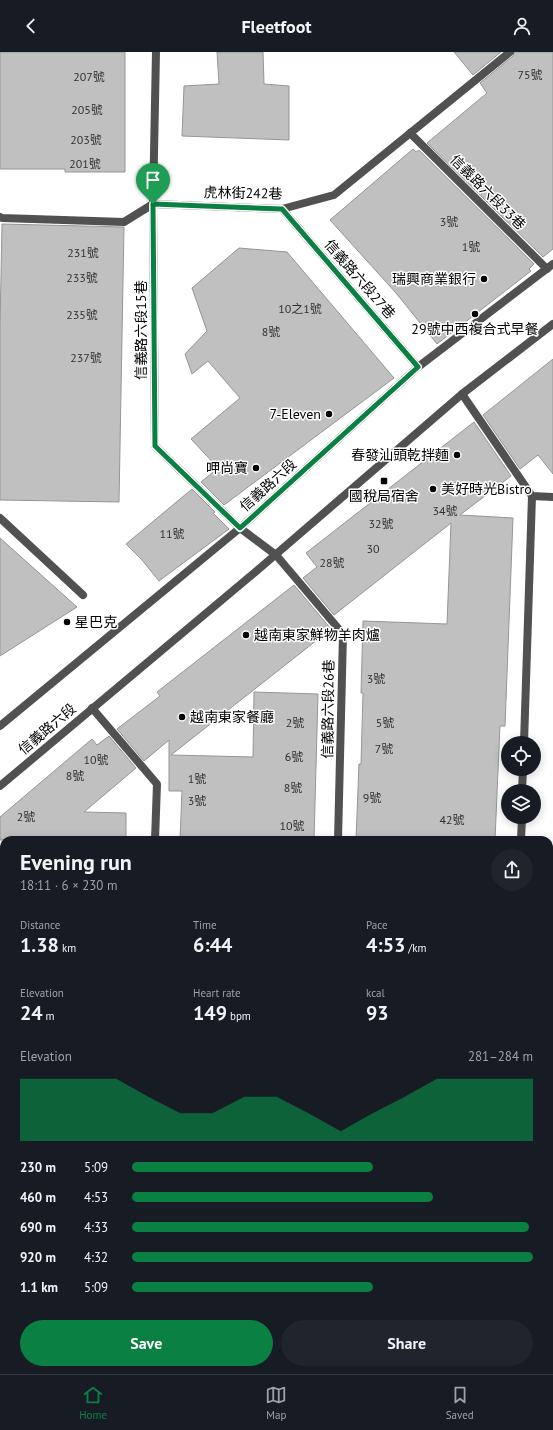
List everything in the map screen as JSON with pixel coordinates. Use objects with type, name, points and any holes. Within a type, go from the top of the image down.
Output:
[{"type":"street","name":"信義路六段15巷","points":[[156,52],[153,204],[155,446],[240,528],[276,555]]},
{"type":"street","name":"虎林街242巷","points":[[153,204],[282,209],[334,195],[510,52]]},
{"type":"street","name":"信義路六段33巷","points":[[410,133],[550,266]]},
{"type":"street","points":[[0,217],[124,222],[153,204]]},
{"type":"street","name":"信義路六段27巷","points":[[282,209],[418,367]]},
{"type":"street","name":"信義路六段","points":[[0,726],[240,528],[418,367],[550,266]]},
{"type":"street","name":"信義路六段","points":[[0,786],[276,555],[462,394],[553,324]]},
{"type":"street","points":[[462,394],[532,496],[524,736]]},
{"type":"street","points":[[532,496],[553,497]]},
{"type":"street","points":[[0,518],[83,595]]},
{"type":"street","name":"信義路六段26巷","points":[[276,555],[343,634],[338,836]]},
{"type":"street","points":[[92,708],[157,784],[155,836]]},
{"type":"street","points":[[521,836],[522,824]]},
{"type":"building","points":[[0,52],[125,52],[125,172],[65,172],[65,169],[0,169]]},
{"type":"building","points":[[217,52],[263,52],[264,84],[289,86],[289,140],[182,136],[184,86],[219,84]]},
{"type":"building","points":[[454,52],[501,52],[473,75]]},
{"type":"building","points":[[515,52],[553,52],[553,249],[543,257],[427,143],[487,93],[480,83],[513,56]]},
{"type":"building","points":[[413,149],[416,152],[419,150],[534,264],[529,269],[531,271],[437,344],[396,293],[330,220]]},
{"type":"building","points":[[2,224],[124,227],[119,502],[0,500],[0,328]]},
{"type":"building","points":[[239,248],[287,252],[394,378],[224,505],[201,482],[218,468],[191,439],[240,398],[208,361],[192,374],[185,354],[207,331],[192,288]]},
{"type":"building","points":[[553,359],[553,474],[538,455],[520,469],[483,415]]},
{"type":"building","points":[[474,422],[511,476],[460,515],[513,518],[505,726],[500,726],[495,836],[356,836],[359,764],[361,764],[363,621],[447,624],[451,523],[334,615],[303,578],[317,567],[306,553]]},
{"type":"building","points":[[192,489],[215,512],[213,513],[229,529],[159,581],[142,560],[126,544]]},
{"type":"building","points":[[0,538],[77,607],[0,656]]},
{"type":"building","points":[[294,585],[331,629],[171,755],[253,757],[254,692],[318,694],[314,836],[180,836],[182,791],[169,791],[169,740],[144,761],[117,729],[160,696],[157,692]]},
{"type":"building","points":[[109,736],[136,768],[84,812],[126,813],[126,836],[0,836],[0,817],[92,739],[97,745]]},
{"type":"place","name":"瑞興商業銀行","points":[[484,279]]},
{"type":"place","name":"29號中西複合式早餐","points":[[475,314]]},
{"type":"place","name":"7-Eleven","points":[[329,414]]},
{"type":"place","name":"春發汕頭乾拌麵","points":[[457,455]]},
{"type":"place","name":"呷尚寶","points":[[256,468]]},
{"type":"place","name":"國稅局宿舍","points":[[384,481]]},
{"type":"place","name":"美好時光Bistro","points":[[433,489]]},
{"type":"place","name":"星巴克","points":[[67,622]]},
{"type":"place","name":"越南東家鮮物羊肉爐","points":[[246,635]]},
{"type":"place","name":"越南東家餐廳","points":[[182,717]]},
{"type":"route","points":[[153,204],[282,209],[418,367],[240,528],[155,446],[153,204]]}]
